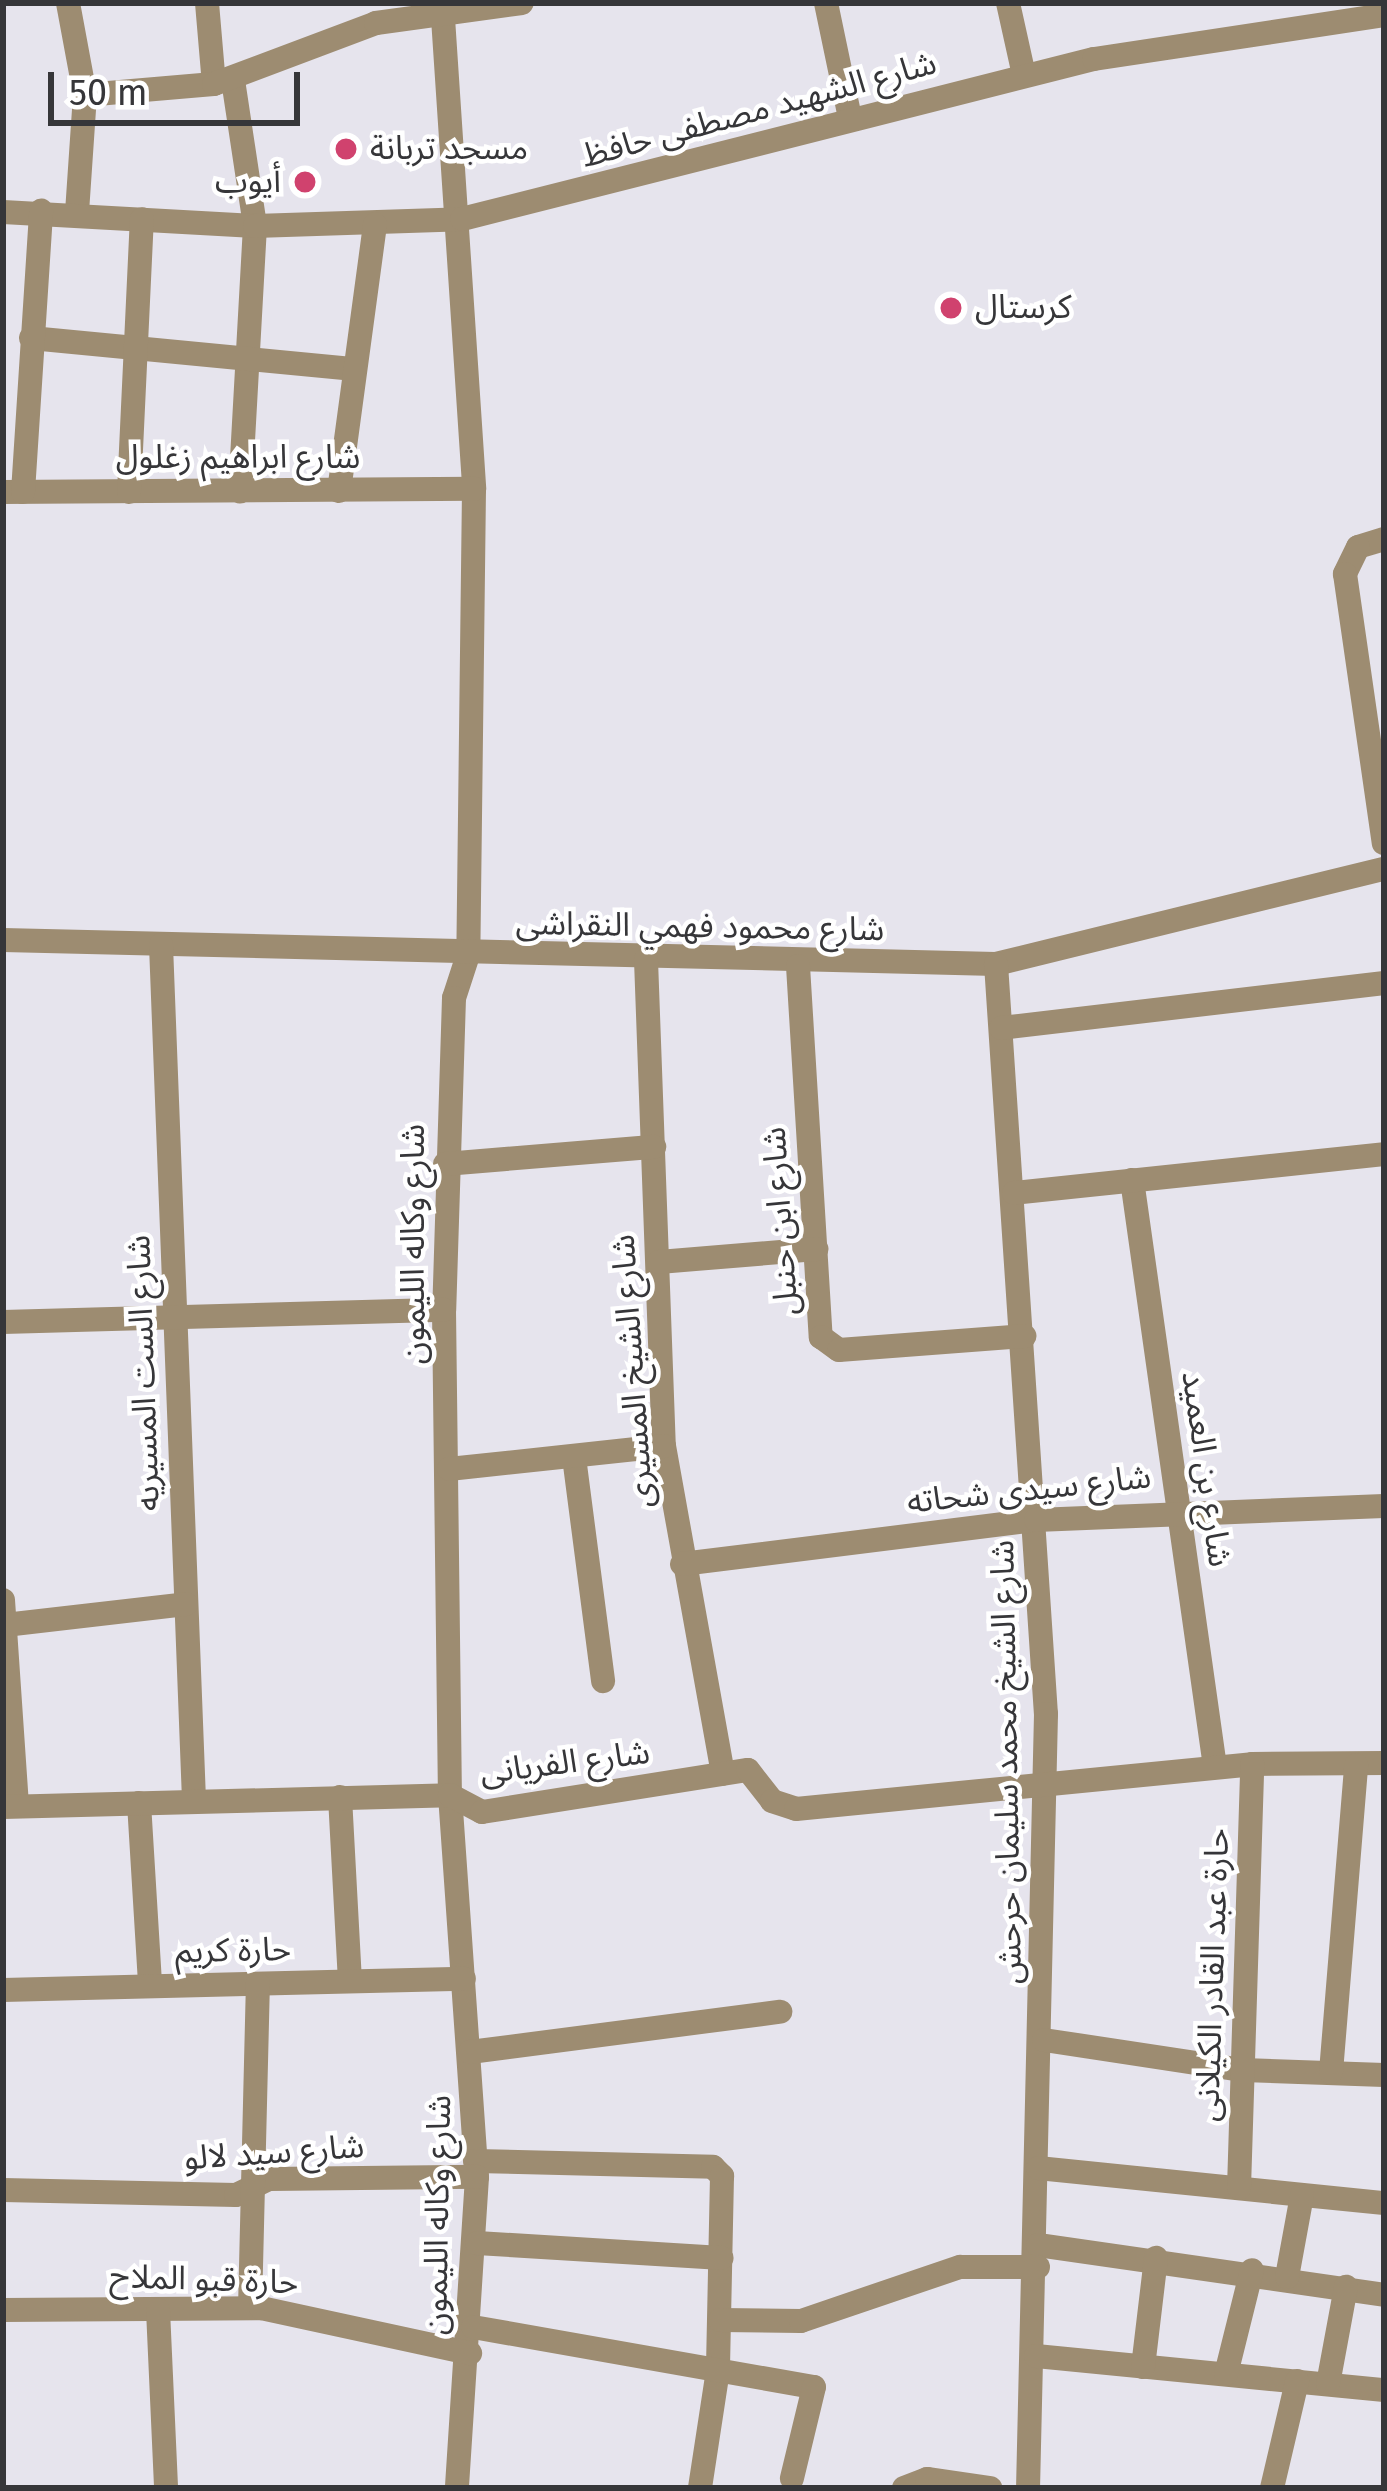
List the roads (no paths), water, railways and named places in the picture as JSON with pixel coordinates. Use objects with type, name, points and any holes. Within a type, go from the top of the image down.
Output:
[{"type":"street","points":[[68,3],[85,95],[77,213]]},
{"type":"street","points":[[207,3],[255,226],[240,492]]},
{"type":"street","points":[[85,95],[224,82],[442,5],[522,3]]},
{"type":"street","points":[[826,3],[850,118]]},
{"type":"street","points":[[1008,3],[1024,75]]},
{"type":"street","name":"شارع وكاله الليمون","points":[[442,5],[462,218],[474,489],[468,955],[454,998],[445,1164],[450,1795],[470,2052],[477,2243],[457,2488]]},
{"type":"street","name":"شارع الشهيد مصطفى حافظ","points":[[3,212],[255,226],[462,218],[679,172],[850,118],[1024,75],[1384,14]]},
{"type":"street","points":[[13,492],[40,211]]},
{"type":"street","points":[[129,492],[142,219]]},
{"type":"street","points":[[339,491],[375,224]]},
{"type":"street","points":[[31,338],[136,352],[355,369]]},
{"type":"street","name":"شارع ابراهيم زغلول","points":[[13,492],[474,489]]},
{"type":"street","points":[[1384,539],[1358,547],[1345,574],[1384,843]]},
{"type":"street","name":"شارع محمود فهمي النقراشى","points":[[3,940],[798,965],[996,964],[1384,869]]},
{"type":"street","name":"شارع الست المسيريه","points":[[161,945],[194,1799]]},
{"type":"street","name":"شارع الشيخ المسيرى","points":[[646,960],[664,1446],[723,1774]]},
{"type":"street","name":"شارع الشيخ محمد سليمان حرحش","points":[[996,964],[1036,1520],[1047,1783],[1036,2356],[1028,2488]]},
{"type":"street","name":"شارع ابن حنبل","points":[[798,965],[821,1337],[832,1348],[1024,1336]]},
{"type":"street","points":[[1001,1028],[1384,982]]},
{"type":"street","points":[[445,1164],[654,1147]]},
{"type":"street","points":[[1014,1193],[1384,1154]]},
{"type":"street","name":"شارع بن العميد","points":[[1132,1180],[1214,1767]]},
{"type":"street","points":[[659,1262],[816,1249]]},
{"type":"street","points":[[3,1322],[444,1310]]},
{"type":"street","points":[[449,1469],[664,1446]]},
{"type":"street","points":[[574,1457],[603,1682]]},
{"type":"street","name":"شارع سيدى شحاته","points":[[682,1564],[1036,1520],[1178,1508],[1384,1506]]},
{"type":"street","points":[[10,1806],[4,1612],[186,1604]]},
{"type":"street","points":[[723,1774],[755,1771],[772,1801],[796,1809],[1252,1764],[1384,1763]]},
{"type":"street","name":"حارة عبد القادر الكيلانى","points":[[1239,2188],[1252,1764]]},
{"type":"street","points":[[1331,2072],[1356,1765]]},
{"type":"street","name":"شارع الفريانى","points":[[10,1806],[450,1795],[492,1811],[723,1774]]},
{"type":"street","points":[[340,1797],[350,1981]]},
{"type":"street","points":[[139,1803],[150,1985]]},
{"type":"street","name":"حارة كريم","points":[[3,1990],[464,1978]]},
{"type":"street","points":[[250,2308],[257,2186],[258,1984]]},
{"type":"street","points":[[470,2052],[780,2012]]},
{"type":"street","points":[[1044,2041],[1243,2070],[1384,2075]]},
{"type":"street","name":"شارع سيد لالو","points":[[3,2190],[257,2186],[476,2169],[713,2167],[724,2183],[722,2258]]},
{"type":"street","points":[[1038,2168],[1384,2203]]},
{"type":"street","points":[[1287,2277],[1302,2194]]},
{"type":"street","points":[[477,2243],[722,2258],[718,2370],[700,2488]]},
{"type":"street","points":[[720,2320],[801,2321],[961,2267],[1038,2256],[1156,2258],[1384,2295]]},
{"type":"street","points":[[1143,2366],[1156,2258]]},
{"type":"street","points":[[1226,2374],[1252,2270]]},
{"type":"street","points":[[1328,2384],[1346,2288]]},
{"type":"street","name":"حارة قبو الملاح","points":[[3,2310],[250,2308],[718,2370],[818,2391],[792,2478]]},
{"type":"street","points":[[158,2310],[166,2488]]},
{"type":"street","points":[[1036,2356],[1384,2390]]},
{"type":"street","points":[[1272,2488],[1297,2381]]},
{"type":"street","points":[[904,2488],[926,2479],[990,2488]]},
{"type":"place","name":"مسجد تربانة","points":[[346,149]]},
{"type":"place","name":"أيوب","points":[[305,182]]},
{"type":"place","name":"كرستال","points":[[951,308]]}]
